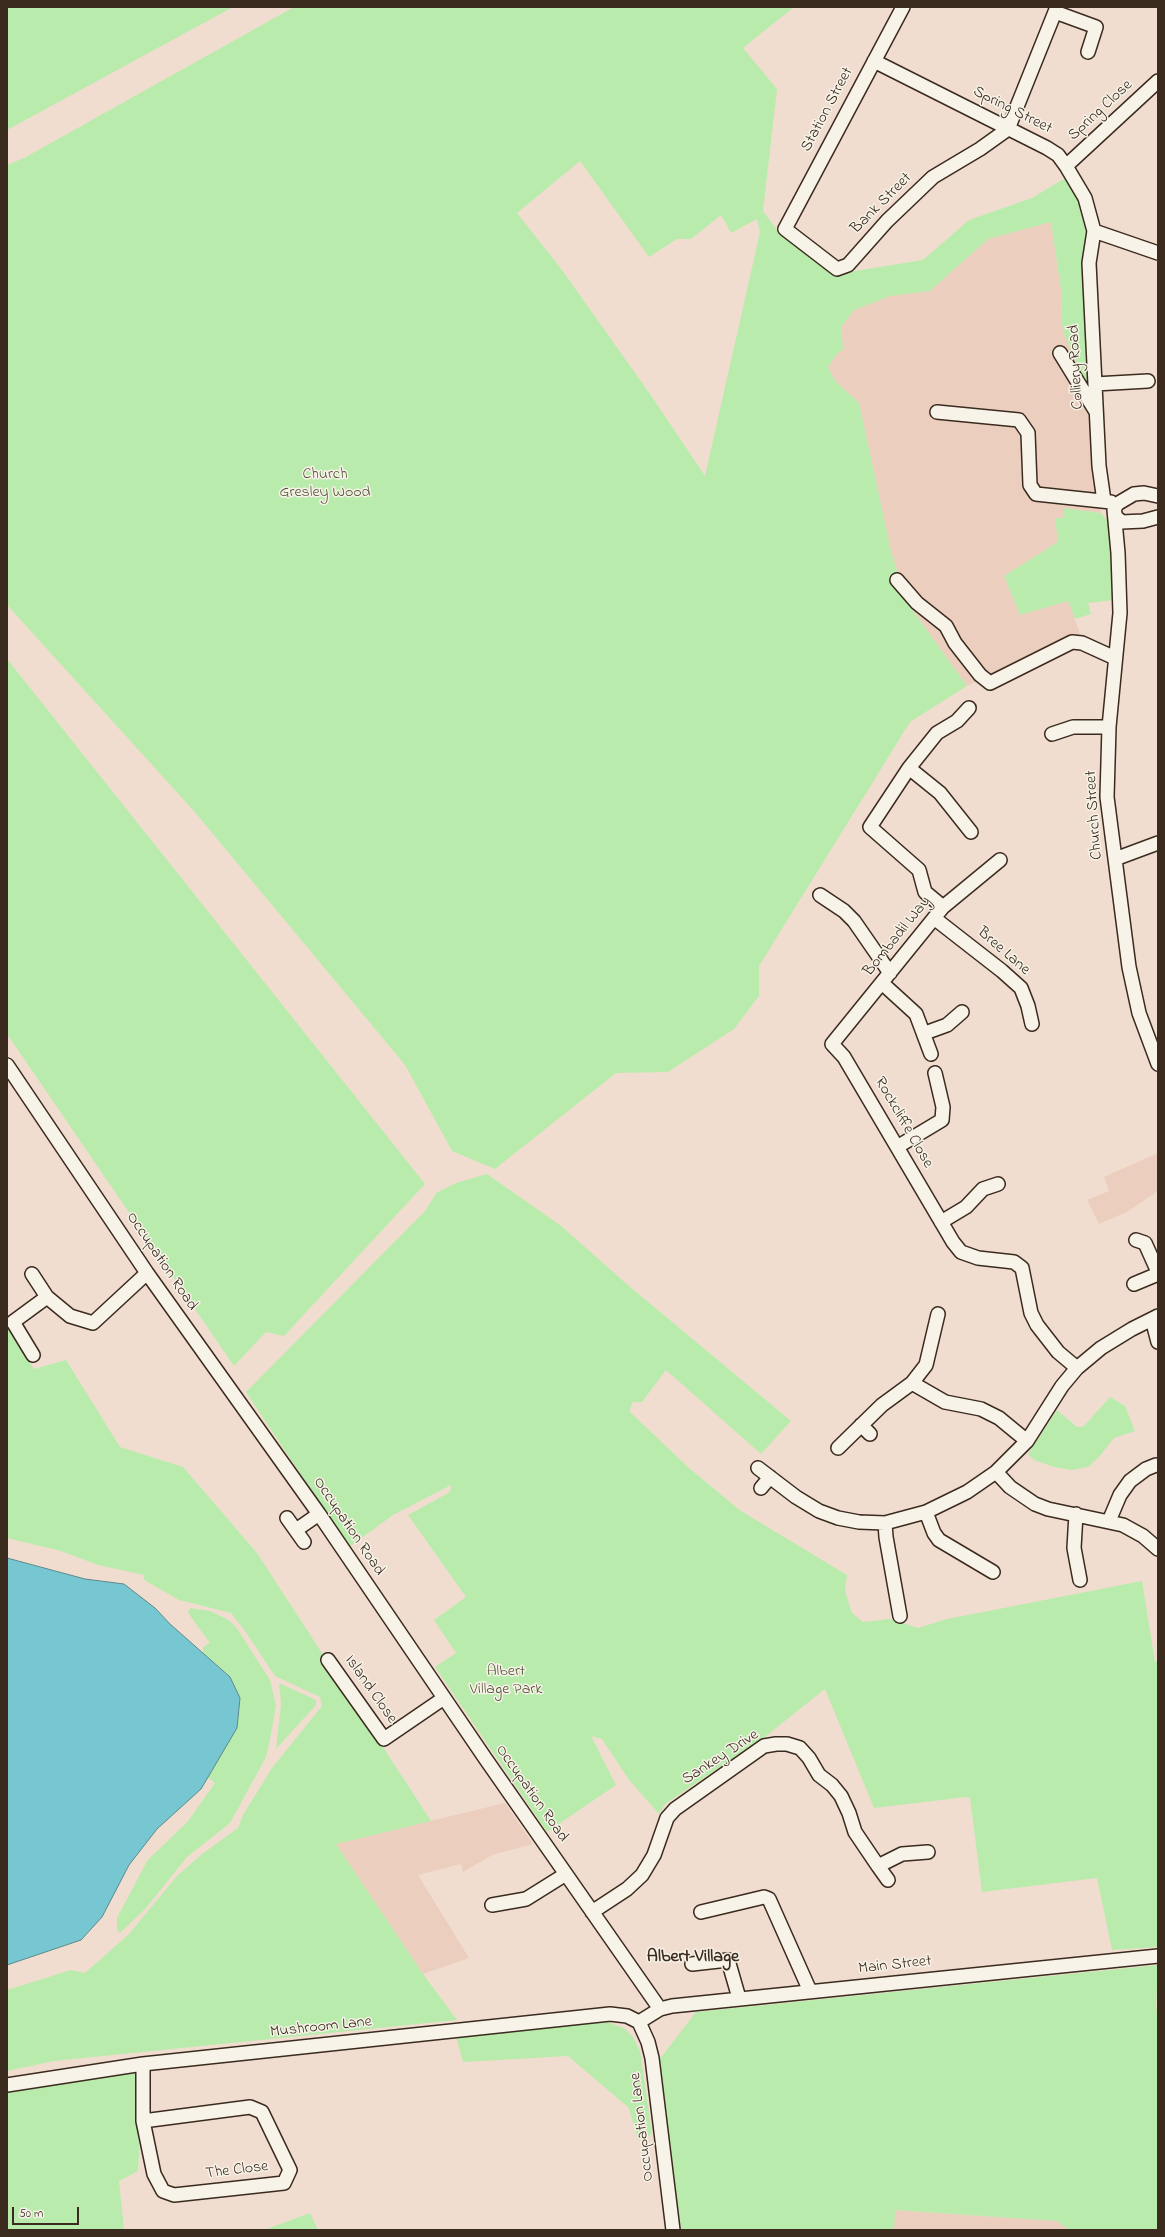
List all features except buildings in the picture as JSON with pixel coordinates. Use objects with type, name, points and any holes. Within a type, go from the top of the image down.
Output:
[{"type":"street","name":"Station Street","points":[[785,229],[903,7]]},
{"type":"street","points":[[1008,129],[1056,9],[1096,27],[1088,52]]},
{"type":"street","name":"Spring Street","points":[[874,61],[1047,148],[1058,155],[1085,198],[1094,231]]},
{"type":"street","name":"Spring Close","points":[[1066,166],[1158,81]]},
{"type":"street","name":"Bank Street","points":[[785,229],[837,269],[848,264],[887,221],[934,177],[980,149],[1008,129]]},
{"type":"street","points":[[1094,231],[1158,253]]},
{"type":"street","name":"Colliery Road","points":[[1094,231],[1089,263],[1099,466],[1104,501]]},
{"type":"street","points":[[1060,353],[1096,410]]},
{"type":"street","points":[[1094,384],[1148,381]]},
{"type":"street","points":[[937,412],[1019,420],[1028,433],[1030,485],[1036,494],[1104,501],[1115,507]]},
{"type":"street","points":[[1115,507],[1134,494],[1144,493],[1158,496]]},
{"type":"street","points":[[1115,507],[1116,517],[1122,522],[1158,517]]},
{"type":"street","name":"Church Street","points":[[1115,507],[1120,613],[1109,727],[1107,797],[1129,967],[1139,1013],[1158,1064]]},
{"type":"street","points":[[1116,536],[1123,526],[1130,522]]},
{"type":"street","points":[[897,580],[917,603],[946,626],[955,643],[980,675],[990,683],[1072,642],[1082,643],[1115,658]]},
{"type":"street","points":[[942,907],[926,892],[919,870],[870,828],[909,768],[937,733],[957,721],[969,708]]},
{"type":"street","points":[[1052,734],[1073,727],[1109,727]]},
{"type":"street","points":[[909,768],[940,793],[971,832]]},
{"type":"street","points":[[1114,859],[1158,843]]},
{"type":"street","name":"Bombadil Way","points":[[832,1044],[942,907],[1000,860]]},
{"type":"street","points":[[820,895],[844,911],[854,921],[886,978],[916,1014],[925,1033],[931,1054]]},
{"type":"street","name":"Bree Lane","points":[[934,918],[1002,970],[1021,988],[1028,1006],[1032,1024]]},
{"type":"street","points":[[925,1033],[947,1025],[962,1012]]},
{"type":"street","name":"Rockcliffe Close","points":[[832,1044],[844,1057],[953,1242],[961,1252],[978,1258],[1014,1262],[1022,1268],[1032,1313],[1037,1325],[1058,1352],[1077,1368]]},
{"type":"street","name":"Occupation Road","points":[[7,1065],[147,1273],[319,1514],[444,1698],[660,2009]]},
{"type":"street","points":[[897,1147],[942,1120],[943,1107],[935,1073]]},
{"type":"street","points":[[941,1222],[966,1207],[983,1189],[998,1184]]},
{"type":"street","points":[[1134,1284],[1158,1273],[1145,1243],[1136,1240]]},
{"type":"street","points":[[32,1274],[47,1297],[70,1316],[94,1323],[147,1273]]},
{"type":"street","points":[[33,1355],[13,1322],[47,1297]]},
{"type":"street","points":[[838,1448],[866,1429],[882,1405],[912,1382],[926,1365],[930,1329],[938,1314]]},
{"type":"street","points":[[758,1468],[819,1512],[859,1522],[885,1522],[926,1512],[967,1492],[996,1472],[1027,1441],[1062,1386],[1077,1368],[1100,1348],[1155,1318],[1158,1342]]},
{"type":"street","points":[[912,1382],[946,1402],[981,1409],[999,1418],[1027,1441]]},
{"type":"street","points":[[1109,1521],[1120,1495],[1130,1481],[1146,1469],[1156,1465]]},
{"type":"street","points":[[996,1472],[1010,1487],[1035,1504],[1048,1509],[1109,1521],[1135,1531],[1158,1549]]},
{"type":"street","points":[[761,1488],[770,1477]]},
{"type":"street","points":[[926,1512],[934,1533],[939,1540],[993,1572]]},
{"type":"street","points":[[296,1530],[319,1514]]},
{"type":"street","points":[[1076,1514],[1074,1548],[1080,1580]]},
{"type":"street","points":[[288,1518],[304,1542]]},
{"type":"street","points":[[885,1522],[888,1589],[900,1616]]},
{"type":"street","name":"Island Close","points":[[328,1660],[387,1744],[444,1698]]},
{"type":"street","name":"Sankey Drive","points":[[592,1912],[627,1889],[642,1875],[654,1855],[667,1818],[675,1809],[764,1746],[776,1744],[787,1744],[800,1748],[809,1758],[819,1775],[832,1785],[846,1807],[855,1832],[888,1880]]},
{"type":"street","points":[[878,1866],[902,1854],[928,1852]]},
{"type":"street","points":[[492,1905],[526,1899],[566,1874]]},
{"type":"street","points":[[701,1912],[764,1897],[769,1899],[810,1991]]},
{"type":"street","name":"Main Street","points":[[639,2022],[660,2009],[739,1998],[1158,1956]]},
{"type":"street","points":[[692,1964],[728,1960],[739,1998]]},
{"type":"street","name":"Mushroom Lane","points":[[7,2085],[143,2064],[610,2014],[627,2016],[639,2022]]},
{"type":"street","name":"Occupation Lane","points":[[639,2022],[648,2042],[652,2058],[673,2230]]},
{"type":"street","name":"The Close","points":[[143,2064],[143,2121],[154,2174],[163,2191],[174,2195],[284,2183],[290,2170],[262,2112],[250,2107],[143,2121]]},
{"type":"shaded area","points":[[1051,222],[1062,296],[1061,319],[1064,334],[1099,412],[1103,490],[1101,513],[1065,508],[1065,518],[1055,518],[1068,600],[1080,634],[967,686],[906,601],[891,551],[859,403],[835,381],[828,367],[836,355],[843,349],[841,327],[854,310],[890,296],[930,291],[988,239]]},
{"type":"shaded area","points":[[1158,1153],[1158,1191],[1127,1212],[1099,1224],[1087,1200],[1109,1191],[1104,1177]]},
{"type":"shaded area","points":[[505,1803],[533,1844],[492,1855],[463,1872],[461,1864],[418,1875],[469,1958],[423,1974],[335,1844]]},
{"type":"shaded area","points":[[894,2210],[1057,2221],[1069,2230],[894,2230]]},
{"type":"green space","points":[[7,7],[233,7],[7,130]]},
{"type":"green space","name":"Church Gresley Wood","points":[[294,7],[794,7],[743,48],[777,89],[763,211],[778,231],[837,274],[923,260],[969,220],[1032,198],[1067,177],[1085,208],[1090,231],[1091,394],[1064,334],[1061,319],[1062,296],[1051,222],[988,239],[930,291],[890,296],[854,310],[841,327],[843,349],[836,355],[828,367],[835,381],[859,403],[891,551],[906,601],[967,686],[910,722],[759,966],[759,996],[734,1029],[668,1072],[616,1073],[495,1169],[452,1151],[405,1065],[193,810],[7,605],[7,165],[24,158]],"holes":[[[580,161],[649,257],[677,239],[691,239],[721,215],[731,233],[757,219],[760,232],[705,476],[652,397],[562,270],[517,213]]]},
{"type":"green space","points":[[1064,508],[1101,513],[1109,523],[1114,600],[1088,603],[1091,614],[1075,619],[1068,601],[1020,615],[1004,576],[1058,542],[1055,518],[1064,518]]},
{"type":"green space","points":[[7,659],[425,1184],[284,1336],[266,1332],[234,1366],[7,1034]]},
{"type":"green space","name":"Albert Village Park","points":[[487,1174],[560,1225],[629,1286],[791,1421],[761,1454],[666,1370],[642,1402],[633,1402],[629,1411],[689,1468],[741,1511],[847,1575],[845,1591],[852,1613],[863,1622],[890,1619],[918,1628],[947,1619],[1142,1581],[1155,1662],[1158,1661],[1158,1947],[1112,1950],[1097,1878],[982,1892],[970,1798],[966,1797],[874,1808],[825,1689],[766,1736],[665,1804],[659,1814],[629,1780],[602,1739],[591,1736],[616,1785],[547,1832],[435,1667],[456,1653],[434,1620],[466,1597],[408,1515],[450,1492],[451,1485],[393,1515],[349,1547],[246,1392],[426,1210],[436,1193],[456,1183]]},
{"type":"green space","points":[[7,1327],[34,1369],[66,1360],[120,1447],[183,1467],[257,1553],[431,1821],[336,1844],[423,1974],[457,2020],[54,2061],[7,2071],[7,1990],[71,1970],[85,1973],[129,1934],[177,1876],[202,1854],[238,1828],[243,1815],[272,1768],[322,1706],[320,1697],[275,1676],[231,1613],[179,1600],[144,1580],[144,1575],[98,1565],[61,1551],[7,1538]]},
{"type":"green space","points":[[1110,1397],[1125,1406],[1135,1431],[1114,1438],[1099,1457],[1088,1467],[1071,1470],[1054,1467],[1034,1460],[1028,1454],[1057,1410],[1077,1427],[1081,1427],[1084,1426]]},
{"type":"green space","points":[[190,1608],[210,1611],[227,1619],[236,1627],[270,1680],[276,1706],[270,1739],[266,1757],[230,1823],[187,1857],[146,1908],[120,1933],[117,1930],[117,1918],[147,1861],[188,1821],[215,1783],[207,1777],[221,1753],[230,1677],[203,1653],[203,1647],[210,1643],[188,1613]]},
{"type":"green space","points":[[279,1683],[316,1700],[316,1705],[276,1749],[281,1704]]},
{"type":"green space","points":[[1158,1965],[1156,2009],[1158,2009],[1158,2230],[1069,2230],[1057,2221],[895,2210],[894,2230],[681,2230],[659,2060],[696,2012]]},
{"type":"green space","points":[[607,2022],[624,2028],[633,2037],[640,2051],[652,2134],[646,2138],[638,2140],[629,2108],[568,2056],[463,2062],[456,2036]]},
{"type":"green space","points":[[130,2074],[141,2074],[140,2135],[138,2171],[119,2181],[124,2230],[7,2230],[7,2090]]},
{"type":"green space","points":[[310,2213],[318,2230],[264,2230]]},
{"type":"water","points":[[7,1558],[85,1579],[124,1584],[155,1608],[170,1624],[230,1677],[240,1698],[237,1728],[201,1789],[157,1829],[129,1865],[102,1917],[81,1940],[7,1965]]},
{"type":"district","name":"Albert Village","points":[[693,1958]]}]
